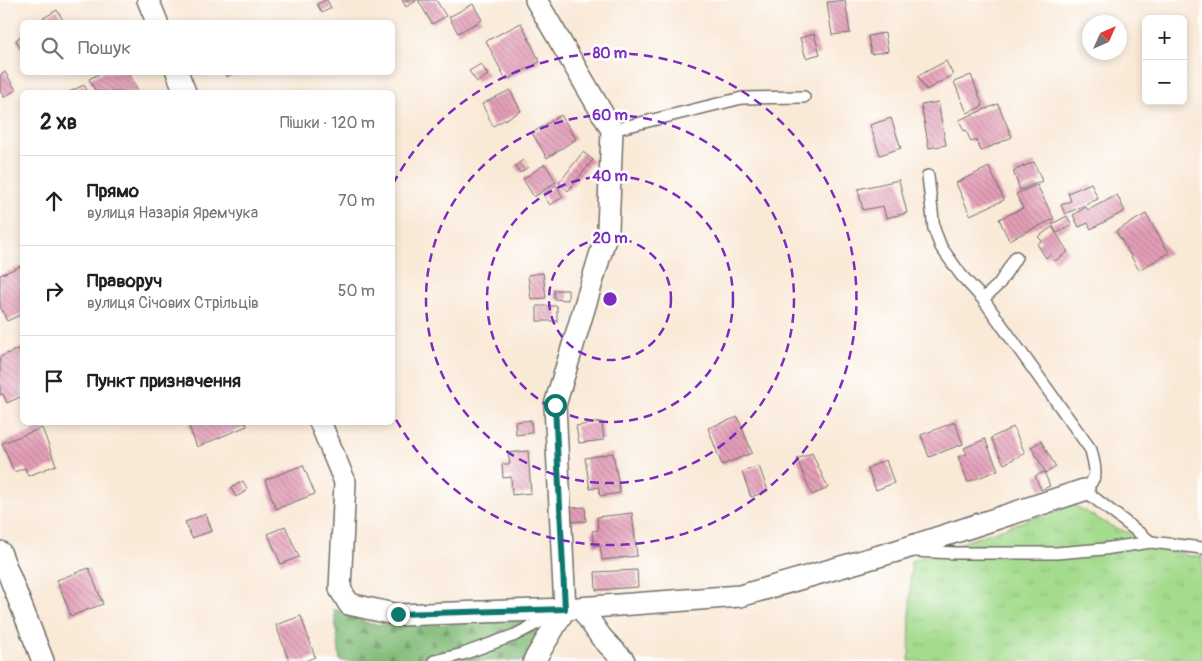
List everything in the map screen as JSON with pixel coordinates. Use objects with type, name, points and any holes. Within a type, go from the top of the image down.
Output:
[{"type":"street","points":[[148,0],[156,20]]},
{"type":"street","points":[[536,0],[612,130],[608,229],[555,405],[573,609],[624,661]]},
{"type":"street","points":[[178,75],[185,90]]},
{"type":"street","points":[[321,425],[345,482],[340,589],[349,604],[398,614],[573,609],[740,596],[900,550],[1084,490]]},
{"type":"street","points":[[0,552],[43,661]]},
{"type":"street","points":[[534,661],[573,609]]},
{"type":"lane","points":[[612,130],[742,98],[804,97]]},
{"type":"lane","points":[[928,176],[934,229],[941,247],[961,275],[983,299],[1091,450],[1096,472],[1092,484],[1084,490],[1151,542]]},
{"type":"lane","points":[[983,299],[999,284],[1016,258]]},
{"type":"lane","points":[[900,550],[955,553],[1056,553],[1104,549],[1151,542],[1202,548]]},
{"type":"lane","points":[[434,661],[463,654],[516,635],[573,609]]},
{"type":"green space","points":[[1072,504],[1111,526],[1189,556],[1202,556],[1202,661],[909,661],[911,561]]},
{"type":"green space","points":[[334,609],[371,624],[417,626],[535,619],[542,627],[531,651],[522,661],[340,661]]},
{"type":"building","points":[[327,0],[331,8],[322,13],[317,4]]},
{"type":"building","points":[[402,0],[416,0],[416,1],[406,7]]},
{"type":"building","points":[[418,0],[436,0],[446,16],[432,24]]},
{"type":"building","points":[[845,0],[850,33],[832,35],[827,2]]},
{"type":"building","points":[[473,4],[482,20],[458,33],[449,17]]},
{"type":"building","points":[[57,10],[63,20],[40,20]]},
{"type":"building","points":[[521,23],[540,62],[506,80],[486,41]]},
{"type":"building","points":[[885,33],[888,51],[871,54],[868,36]]},
{"type":"building","points":[[814,34],[820,54],[806,58],[800,38]]},
{"type":"building","points":[[20,37],[20,47],[16,40]]},
{"type":"building","points":[[946,61],[953,75],[926,90],[918,76]]},
{"type":"building","points":[[481,64],[488,75],[477,82],[469,71]]},
{"type":"building","points":[[5,72],[16,90],[4,97],[0,91],[0,75]]},
{"type":"building","points":[[97,75],[130,75],[137,90],[95,90],[89,79]]},
{"type":"building","points":[[971,75],[983,106],[967,113],[954,82]]},
{"type":"building","points":[[84,85],[87,90],[73,90]]},
{"type":"building","points":[[510,90],[521,111],[493,126],[482,104]]},
{"type":"building","points":[[938,102],[946,145],[929,148],[921,105]]},
{"type":"building","points":[[998,104],[1012,137],[981,151],[976,140],[971,142],[959,120]]},
{"type":"building","points":[[561,115],[576,139],[547,158],[532,133]]},
{"type":"building","points":[[891,118],[901,148],[880,155],[870,125]]},
{"type":"building","points":[[583,152],[593,160],[568,191],[559,183]]},
{"type":"building","points":[[523,160],[528,167],[520,173],[515,166]]},
{"type":"building","points":[[1034,162],[1042,181],[1020,190],[1013,171]]},
{"type":"building","points":[[545,164],[556,182],[534,197],[523,179]]},
{"type":"building","points":[[989,167],[1004,200],[970,215],[956,183]]},
{"type":"building","points":[[899,180],[907,213],[886,218],[883,206],[863,210],[858,189]]},
{"type":"building","points":[[1091,183],[1098,199],[1065,214],[1061,205],[1071,201],[1068,193]]},
{"type":"building","points":[[556,185],[563,197],[550,205],[543,194]]},
{"type":"building","points":[[1037,185],[1054,219],[1009,240],[999,219],[1023,208],[1016,194]]},
{"type":"building","points":[[1117,195],[1125,211],[1091,229],[1088,223],[1079,227],[1073,215],[1086,207],[1088,210]]},
{"type":"building","points":[[1146,214],[1169,253],[1139,270],[1116,231]]},
{"type":"building","points":[[1067,216],[1072,225],[1057,233],[1052,224]]},
{"type":"building","points":[[1052,227],[1068,252],[1055,261],[1050,254],[1046,258],[1037,244],[1042,241],[1038,237]]},
{"type":"building","points":[[20,266],[20,315],[7,321],[0,306],[0,275]]},
{"type":"building","points":[[543,273],[546,298],[531,299],[528,275]]},
{"type":"building","points":[[554,290],[568,290],[568,300],[554,299]]},
{"type":"building","points":[[537,306],[557,306],[557,321],[537,321]]},
{"type":"building","points":[[20,348],[20,397],[7,403],[3,394],[0,394],[0,357]]},
{"type":"building","points":[[738,417],[752,453],[722,465],[708,428]]},
{"type":"building","points":[[531,420],[532,433],[516,435],[515,422]]},
{"type":"building","points":[[602,422],[604,440],[579,443],[576,426]]},
{"type":"building","points":[[955,422],[963,444],[929,457],[921,435]]},
{"type":"building","points":[[188,425],[247,425],[247,426],[197,447]]},
{"type":"building","points":[[1013,427],[1025,453],[1004,464],[991,438]]},
{"type":"building","points":[[42,428],[56,465],[28,476],[25,468],[14,472],[2,443]]},
{"type":"building","points":[[985,439],[998,470],[968,482],[958,457],[967,454],[964,448]]},
{"type":"building","points":[[1041,441],[1056,467],[1046,473],[1031,447]]},
{"type":"building","points":[[528,451],[531,493],[512,495],[511,477],[503,478],[502,464],[510,464],[508,453]]},
{"type":"building","points":[[613,453],[620,493],[600,496],[599,487],[590,489],[585,458]]},
{"type":"building","points":[[812,453],[828,488],[812,495],[797,459]]},
{"type":"building","points":[[886,460],[894,483],[876,490],[867,468]]},
{"type":"building","points":[[303,465],[315,494],[276,509],[265,480]]},
{"type":"building","points":[[759,466],[768,491],[751,497],[742,472]]},
{"type":"building","points":[[1044,472],[1050,486],[1041,490],[1035,476]]},
{"type":"building","points":[[243,481],[248,490],[236,497],[231,488]]},
{"type":"building","points":[[585,507],[586,521],[570,522],[569,508]]},
{"type":"building","points":[[632,513],[637,556],[602,560],[600,545],[594,546],[592,531],[598,530],[597,517]]},
{"type":"building","points":[[206,514],[212,531],[192,538],[185,522]]},
{"type":"building","points":[[285,526],[299,557],[281,564],[268,534]]},
{"type":"building","points":[[89,568],[103,604],[71,616],[57,580]]},
{"type":"building","points":[[637,570],[638,587],[596,590],[595,572]]},
{"type":"building","points":[[301,616],[315,657],[305,661],[289,661],[276,625]]},
{"type":"route","points":[[398,614],[565,609],[555,405]]}]
